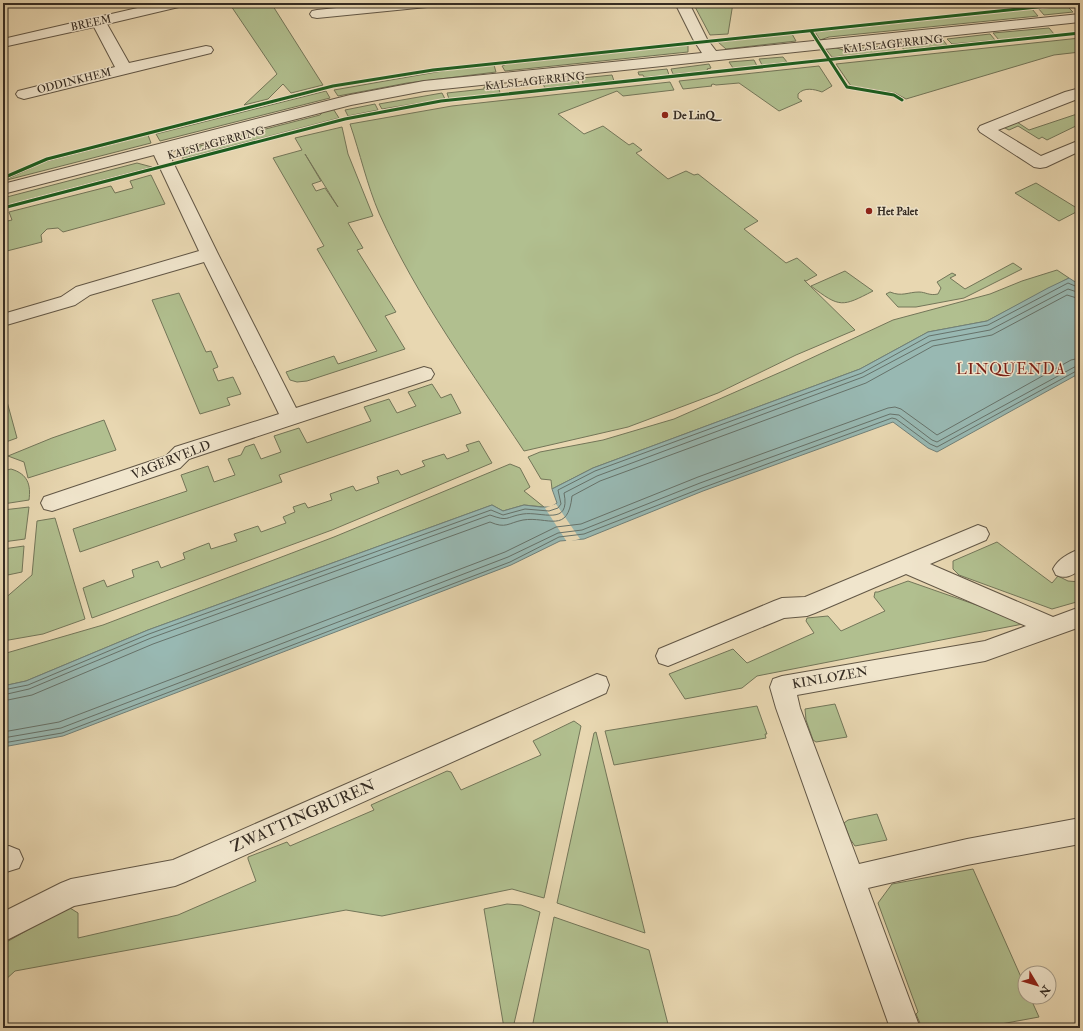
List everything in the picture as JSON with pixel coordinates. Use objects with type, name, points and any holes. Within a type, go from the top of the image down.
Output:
[{"type":"street","name":"BREEM","points":[[3,42],[99,22],[178,3]]},
{"type":"street","points":[[317,14],[395,4],[427,3]]},
{"type":"street","points":[[682,3],[700,38],[712,56]]},
{"type":"street","name":"KALSLAGERRING","points":[[3,189],[350,100],[424,86],[1080,18]]},
{"type":"street","name":"ODDINKHEM","points":[[99,22],[124,69]]},
{"type":"street","name":"ODDINKHEM","points":[[24,94],[206,50]]},
{"type":"street","points":[[1080,93],[1071,95],[986,130],[1040,163],[1080,145]]},
{"type":"street","points":[[159,148],[209,254],[291,418]]},
{"type":"street","points":[[3,320],[68,301],[83,291],[209,254]]},
{"type":"street","name":"VAGERVELD","points":[[52,503],[173,462],[182,453],[424,374]]},
{"type":"street","points":[[668,656],[782,608],[807,606],[978,534]]},
{"type":"street","points":[[906,564],[1052,627]]},
{"type":"street","name":"KINLOZEN","points":[[905,1028],[788,708],[782,687],[985,651],[1080,617]]},
{"type":"street","name":"ZWATTINGBUREN","points":[[3,928],[29,913],[71,893],[175,873],[597,685]]},
{"type":"street","points":[[851,879],[967,852],[1080,831]]},
{"type":"green space","points":[[229,3],[271,3],[323,85],[291,93],[283,84],[268,99],[244,105],[277,74]]},
{"type":"green space","points":[[693,3],[733,3],[728,34],[710,35]]},
{"type":"green space","points":[[1067,6],[1073,12],[1044,15],[1038,8]]},
{"type":"green space","points":[[1032,9],[1038,16],[829,37],[820,40],[815,32]]},
{"type":"green space","points":[[1049,28],[1054,34],[999,40],[993,33]]},
{"type":"green space","points":[[792,34],[796,41],[726,49],[718,42]]},
{"type":"green space","points":[[990,34],[995,40],[952,44],[947,39]]},
{"type":"green space","points":[[1080,38],[1080,52],[1054,55],[906,99],[895,93],[851,86],[836,64]]},
{"type":"green space","points":[[943,40],[947,45],[904,50],[902,47],[897,47],[895,44]]},
{"type":"green space","points":[[688,45],[688,52],[505,71],[502,66],[507,64]]},
{"type":"green space","points":[[891,45],[896,51],[832,57],[824,47],[830,46],[843,50]]},
{"type":"green space","points":[[783,57],[787,62],[762,65],[759,59]]},
{"type":"green space","points":[[754,60],[757,66],[733,68],[729,62]]},
{"type":"green space","points":[[709,64],[711,68],[707,69],[708,71],[673,74],[671,69]]},
{"type":"green space","points":[[494,65],[496,72],[407,83],[338,96],[334,90],[448,70]]},
{"type":"green space","points":[[819,66],[832,86],[822,92],[812,89],[803,90],[798,94],[798,98],[802,101],[779,111],[739,83],[713,84],[711,85],[712,86],[683,89],[679,81]]},
{"type":"green space","points":[[667,69],[669,75],[644,77],[643,75],[639,75],[638,72]]},
{"type":"green space","points":[[612,75],[614,81],[583,84],[582,78]]},
{"type":"green space","points":[[577,78],[579,84],[545,88],[542,82]]},
{"type":"green space","points":[[670,82],[674,90],[623,96],[617,91],[558,114],[584,134],[603,126],[629,145],[633,143],[642,150],[636,153],[668,179],[686,171],[694,175],[698,174],[758,221],[744,229],[786,263],[797,258],[817,275],[806,281],[804,280],[855,330],[796,355],[718,393],[628,427],[524,451],[428,305],[394,244],[379,213],[350,124],[452,106]]},
{"type":"green space","points":[[498,85],[500,93],[449,99],[447,93],[484,89],[484,87]]},
{"type":"green space","points":[[326,91],[330,98],[160,141],[156,134]]},
{"type":"green space","points":[[442,93],[445,99],[382,109],[379,104]]},
{"type":"green space","points":[[375,104],[378,110],[348,116],[345,110]]},
{"type":"green space","points":[[332,107],[339,118],[182,159],[188,149],[320,115],[326,109]]},
{"type":"green space","points":[[1080,113],[1080,124],[1047,140],[1042,137],[1039,139],[1018,126],[1009,130],[1003,127],[1017,122],[1029,130]]},
{"type":"green space","points":[[342,127],[348,154],[373,216],[348,223],[363,248],[357,250],[396,312],[385,316],[405,349],[307,381],[297,382],[290,380],[286,372],[334,356],[338,364],[377,351],[317,249],[324,246],[273,158],[302,150],[295,138]],"holes":[[[305,154],[338,207],[325,188],[316,191],[312,184],[321,181]]]},
{"type":"green space","points":[[148,135],[151,143],[3,181],[44,162]]},
{"type":"green space","points":[[137,163],[152,167],[3,206],[3,198]]},
{"type":"green space","points":[[151,175],[165,204],[63,232],[58,228],[47,229],[41,235],[42,242],[3,252],[3,222],[12,220],[9,212],[111,186],[115,193],[133,188],[130,181]]},
{"type":"green space","points":[[1036,183],[1080,210],[1059,221],[1015,193]]},
{"type":"green space","points":[[1013,263],[1022,269],[964,298],[916,307],[898,307],[886,294],[890,292],[902,294],[919,292],[932,295],[938,294],[941,288],[937,282],[952,273],[956,275],[950,278],[965,289]]},
{"type":"green space","points":[[1057,270],[1069,278],[987,321],[928,332],[860,369],[593,468],[552,489],[551,480],[541,479],[528,457],[540,452],[603,440],[674,419],[790,368],[893,320],[990,294],[1022,281]]},
{"type":"green space","points":[[845,271],[873,291],[854,300],[841,303],[829,298],[811,286]]},
{"type":"green space","points":[[179,293],[206,352],[211,351],[218,367],[213,369],[218,381],[233,377],[241,394],[227,398],[230,405],[200,414],[152,300]]},
{"type":"green space","points":[[432,384],[441,398],[451,394],[461,413],[279,475],[282,482],[80,552],[73,529],[187,491],[181,475],[208,466],[214,482],[235,475],[228,459],[241,455],[245,447],[254,444],[261,459],[281,452],[274,436],[299,428],[307,443],[371,421],[364,407],[389,399],[397,413],[416,406],[408,392]]},
{"type":"green space","points":[[3,387],[17,438],[3,443]]},
{"type":"green space","points":[[104,420],[116,450],[28,478],[24,462],[8,456],[52,438]]},
{"type":"green space","points":[[479,441],[492,463],[332,530],[92,618],[83,588],[104,580],[107,587],[134,577],[132,570],[158,561],[161,568],[185,559],[183,553],[209,543],[211,549],[237,541],[234,534],[258,526],[261,532],[286,523],[283,517],[295,512],[293,507],[305,503],[308,508],[332,500],[330,494],[353,486],[356,491],[379,483],[377,477],[398,470],[401,475],[425,466],[422,461],[444,454],[447,459],[469,451],[466,445]]},
{"type":"green space","points":[[510,464],[520,468],[530,487],[524,491],[544,507],[524,505],[503,511],[492,505],[148,630],[26,681],[3,686],[3,654],[103,625],[334,537]]},
{"type":"green space","points":[[11,469],[17,471],[25,477],[29,485],[29,500],[3,504],[3,471]]},
{"type":"green space","points":[[29,507],[25,539],[3,542],[3,510]]},
{"type":"green space","points":[[55,518],[85,619],[43,634],[3,641],[3,600],[32,575],[37,521]]},
{"type":"green space","points":[[997,542],[1052,583],[1058,576],[1068,581],[1080,582],[1080,601],[1052,609],[959,575],[953,569],[953,561]]},
{"type":"green space","points":[[24,546],[22,572],[3,576],[3,549]]},
{"type":"green space","points":[[908,581],[1028,623],[757,676],[742,688],[685,699],[669,674],[733,649],[747,663],[814,633],[806,621],[807,618],[828,616],[841,631],[885,611],[874,597],[875,592]]},
{"type":"green space","points":[[835,704],[847,737],[816,742],[813,740],[806,720],[805,709]]},
{"type":"green space","points":[[757,706],[767,734],[765,734],[766,738],[614,765],[605,731]]},
{"type":"green space","points":[[574,721],[581,726],[544,898],[512,889],[382,916],[346,910],[15,971],[3,982],[3,944],[63,910],[70,908],[78,913],[78,938],[178,915],[256,881],[248,857],[287,842],[290,846],[374,810],[371,805],[447,771],[451,772],[461,790],[541,755],[533,741]]},
{"type":"green space","points":[[596,732],[645,933],[557,903],[594,733]]},
{"type":"green space","points":[[877,814],[887,840],[855,846],[850,839],[844,823],[848,820]]},
{"type":"green space","points":[[973,869],[1017,968],[1017,1005],[1034,1005],[1039,1017],[1001,1024],[1002,1028],[922,1028],[916,1014],[918,1012],[878,903],[892,884]]},
{"type":"green space","points":[[507,904],[521,905],[540,912],[513,1028],[504,1028],[484,909]]},
{"type":"green space","points":[[554,917],[649,950],[669,1028],[532,1028]]},
{"type":"water","points":[[1069,278],[1080,285],[1080,373],[937,452],[928,448],[893,422],[703,491],[584,539],[560,541],[511,565],[63,736],[3,747],[3,686],[26,681],[148,630],[492,505],[503,511],[524,505],[551,507],[557,503],[552,489],[593,468],[860,369],[928,332],[987,321]]},
{"type":"pier","points":[[556,504],[580,539],[567,542],[545,508]]},
{"type":"cycle path","points":[[3,178],[47,159],[333,86],[433,70],[1075,3]]},
{"type":"cycle path","points":[[811,31],[847,87],[894,95],[902,100]]},
{"type":"cycle path","points":[[3,208],[345,119],[441,101],[1080,33]]},
{"type":"place","name":"De LinQ","points":[[665,115]]},
{"type":"place","name":"Het Palet","points":[[869,211]]},
{"type":"district","name":"LINQUENDA","points":[[1011,369]]}]
